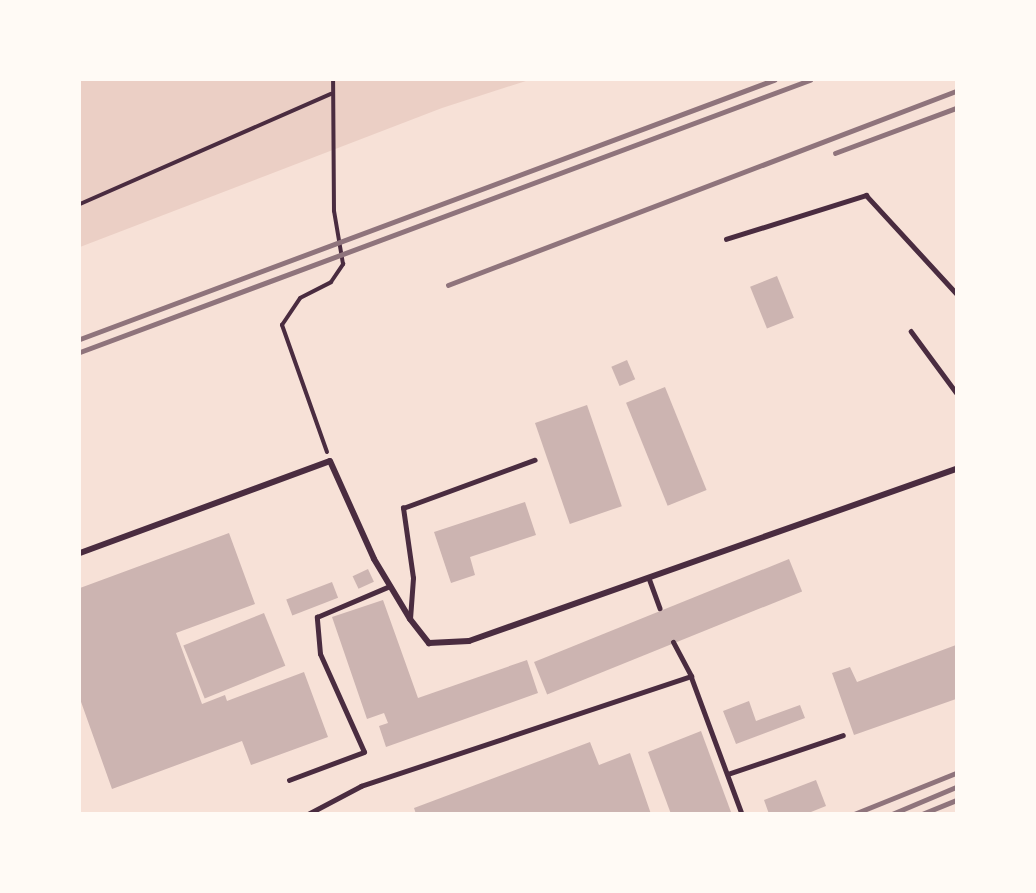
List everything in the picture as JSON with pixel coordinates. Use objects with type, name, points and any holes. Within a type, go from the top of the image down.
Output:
[{"type":"street","points":[[80,553],[330,461],[374,559],[410,619],[429,643],[469,640],[957,469]]},
{"type":"lane","points":[[726,239],[866,195],[957,292]]},
{"type":"lane","points":[[911,331],[957,392]]},
{"type":"lane","points":[[410,619],[413,578],[403,508],[534,460]]},
{"type":"lane","points":[[649,578],[660,608]]},
{"type":"lane","points":[[288,780],[364,752],[321,654],[317,617],[390,586]]},
{"type":"lane","points":[[674,642],[691,676],[742,813]]},
{"type":"lane","points":[[308,813],[362,786],[691,676]]},
{"type":"lane","points":[[728,774],[843,735]]},
{"type":"path","points":[[330,461],[282,325],[300,298],[331,282],[343,264],[334,211],[331,94],[333,80]]},
{"type":"path","points":[[80,204],[331,94]]},
{"type":"shaded area","points":[[80,80],[529,80],[442,108],[80,247]]},
{"type":"building","points":[[777,276],[794,318],[767,329],[750,287]]},
{"type":"building","points":[[627,360],[635,379],[620,386],[611,367]]},
{"type":"building","points":[[665,387],[707,490],[668,506],[626,403]]},
{"type":"building","points":[[587,405],[622,506],[570,524],[535,423]]},
{"type":"building","points":[[525,502],[536,535],[470,557],[475,575],[451,583],[434,532]]},
{"type":"building","points":[[229,533],[255,604],[176,633],[202,704],[225,695],[227,701],[304,672],[328,737],[251,765],[242,741],[112,789],[80,699],[80,588]]},
{"type":"building","points":[[789,559],[802,591],[547,694],[534,662]]},
{"type":"building","points":[[368,569],[374,582],[359,589],[353,576]]},
{"type":"building","points":[[332,582],[338,598],[292,615],[286,600]]},
{"type":"building","points":[[383,600],[418,698],[527,660],[538,693],[386,747],[379,726],[388,723],[384,713],[367,719],[332,617]]},
{"type":"building","points":[[264,613],[285,666],[205,698],[183,646]]},
{"type":"building","points":[[956,645],[956,699],[854,735],[832,673],[850,667],[857,682]]},
{"type":"building","points":[[749,701],[756,721],[800,705],[805,718],[736,744],[723,711]]},
{"type":"building","points":[[701,731],[731,812],[671,814],[648,752]]},
{"type":"building","points":[[590,742],[599,765],[630,753],[651,814],[416,814],[414,808]]},
{"type":"building","points":[[816,780],[826,806],[806,814],[769,814],[764,800]]},
{"type":"railway","points":[[80,339],[774,80]]},
{"type":"railway","points":[[80,352],[810,80]]},
{"type":"railway","points":[[448,285],[956,91]]},
{"type":"railway","points":[[835,153],[956,108]]},
{"type":"railway","points":[[854,814],[956,773]]},
{"type":"railway","points":[[892,814],[956,787]]},
{"type":"railway","points":[[922,814],[956,800]]}]
